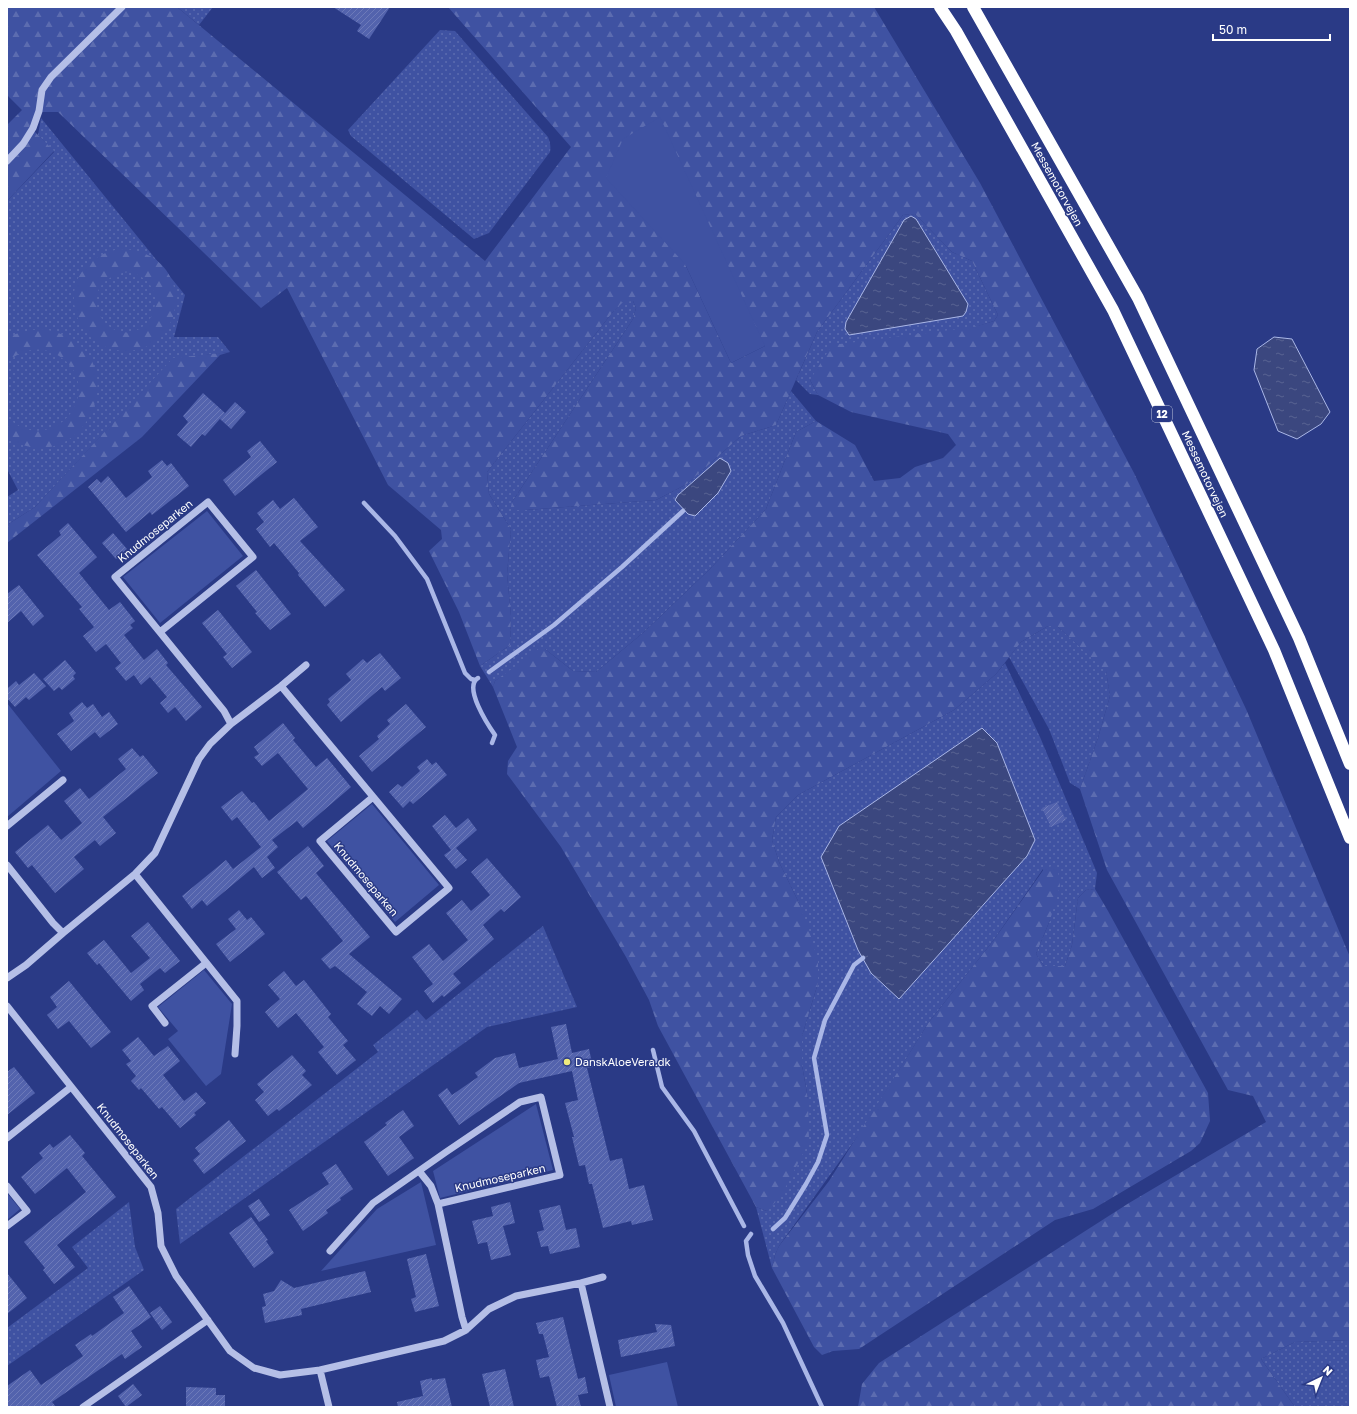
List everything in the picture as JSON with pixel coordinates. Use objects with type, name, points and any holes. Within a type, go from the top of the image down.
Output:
[{"type":"highway","name":"Messemotorvejen","points":[[940,7],[956,31],[1113,310],[1274,650],[1350,838]]},
{"type":"highway","name":"Messemotorvejen","points":[[973,7],[1138,298],[1299,638],[1350,764]]},
{"type":"street","points":[[7,161],[23,144],[33,128],[39,111],[42,90],[51,77],[122,7]]},
{"type":"street","name":"Knudmoseparken","points":[[160,632],[253,557],[208,502],[115,576],[160,632],[224,711],[231,724]]},
{"type":"street","points":[[7,978],[26,965],[135,874],[155,853],[199,759],[210,744],[231,724],[306,665]]},
{"type":"street","name":"Knudmoseparken","points":[[280,686],[373,797],[449,888],[396,932],[320,841],[373,797]]},
{"type":"street","points":[[7,826],[63,780]]},
{"type":"street","points":[[7,865],[53,923],[63,933]]},
{"type":"street","points":[[135,874],[237,1001],[238,1026],[235,1054]]},
{"type":"street","points":[[165,1023],[152,1006],[206,963]]},
{"type":"street","name":"Knudmoseparken","points":[[7,1006],[152,1187],[158,1213],[162,1246],[176,1276],[230,1351],[254,1368],[280,1375],[320,1370],[444,1341],[466,1330],[489,1309],[516,1296],[603,1277]]},
{"type":"street","points":[[7,1138],[71,1087]]},
{"type":"street","name":"Knudmoseparken","points":[[330,1251],[373,1204],[520,1102],[542,1097],[560,1175],[438,1204]]},
{"type":"street","points":[[419,1171],[431,1186],[438,1204],[466,1330]]},
{"type":"street","points":[[7,1186],[27,1211],[7,1226]]},
{"type":"street","points":[[581,1283],[610,1407]]},
{"type":"street","points":[[84,1407],[208,1320]]},
{"type":"street","points":[[320,1370],[329,1407]]},
{"type":"green space","points":[[7,7],[177,7],[485,261],[571,147],[448,7],[874,7],[980,183],[1134,473],[1246,709],[1350,957],[1350,1340],[1295,1342],[1261,1359],[1295,1407],[858,1407],[862,1384],[879,1363],[1129,1203],[1266,1122],[1253,1096],[1228,1090],[1107,870],[1080,789],[1098,738],[1110,696],[1106,671],[1057,626],[1048,626],[1021,642],[996,674],[954,710],[798,795],[776,817],[772,840],[779,862],[799,903],[810,933],[818,961],[818,983],[802,1036],[802,1065],[808,1099],[809,1142],[781,1196],[767,1211],[756,1207],[658,1026],[649,1000],[626,957],[561,847],[507,774],[508,761],[517,747],[493,687],[495,681],[540,648],[545,649],[573,671],[596,672],[644,632],[710,569],[766,509],[796,432],[816,421],[855,445],[874,481],[900,478],[915,467],[943,458],[956,445],[948,434],[851,412],[818,395],[810,380],[832,345],[974,327],[994,321],[998,315],[972,261],[952,252],[915,214],[903,215],[817,332],[776,425],[741,436],[687,484],[656,500],[514,510],[511,507],[512,502],[633,319],[636,308],[633,301],[623,302],[612,313],[487,472],[489,494],[511,529],[507,574],[511,616],[510,645],[480,666],[459,612],[429,551],[442,539],[441,530],[388,485],[287,288],[261,308],[58,112],[37,112],[31,128],[54,151],[7,201],[7,125],[22,110],[7,95]],"holes":[[[685,264],[765,346],[731,363]]]},
{"type":"green space","points":[[177,7],[213,7],[199,25]]},
{"type":"green space","points":[[440,30],[455,31],[548,137],[550,144],[550,152],[489,233],[474,239],[351,136],[348,130]]},
{"type":"green space","points":[[660,117],[765,346],[731,363],[685,264],[606,178],[623,139]]},
{"type":"green space","points":[[41,118],[185,295],[174,337],[218,337],[230,352],[173,359],[35,507],[7,525],[7,497],[18,490],[7,469],[7,201],[54,152],[38,135]]},
{"type":"green space","points":[[915,214],[952,252],[972,261],[998,315],[994,321],[810,380],[818,395],[810,394],[796,380],[817,332],[903,215]]},
{"type":"green space","points":[[120,249],[145,254],[162,266],[172,282],[176,301],[172,320],[162,336],[145,347],[123,351],[105,347],[86,333],[77,317],[74,299],[77,280],[87,265],[94,259],[111,251]],"holes":[[[129,272],[144,279],[152,289],[155,300],[153,312],[147,322],[138,330],[126,332],[113,329],[106,323],[99,313],[96,302],[99,289],[108,279],[121,273]]]},
{"type":"green space","points":[[623,301],[633,301],[636,308],[633,319],[512,502],[514,510],[656,500],[687,484],[741,436],[776,425],[791,391],[816,421],[796,432],[766,509],[710,569],[644,632],[596,672],[573,671],[545,649],[495,681],[493,687],[480,666],[510,645],[511,616],[507,574],[511,529],[489,494],[487,472]]},
{"type":"green space","points":[[42,329],[73,340],[91,360],[97,383],[94,408],[81,429],[61,443],[36,448],[7,438],[7,417],[23,428],[39,431],[54,427],[66,418],[75,406],[79,392],[76,376],[67,362],[53,353],[38,350],[28,351],[15,356],[7,363],[7,338],[15,334]]},
{"type":"green space","points":[[230,352],[220,355],[142,437],[7,543],[7,525],[35,507],[173,358]]},
{"type":"green space","points":[[207,511],[243,556],[160,623],[123,577]]},
{"type":"green space","points":[[1048,626],[1057,626],[1106,670],[1110,696],[1098,738],[1080,789],[1070,783],[1049,729],[1009,657],[1021,642]]},
{"type":"green space","points":[[1005,663],[1040,737],[1097,873],[1095,889],[1086,890],[1078,898],[1072,945],[1065,966],[1044,966],[1036,954],[1050,920],[1043,869],[993,941],[929,1022],[860,1133],[779,1246],[772,1268],[756,1207],[767,1211],[808,1099],[802,1065],[802,1036],[818,983],[799,903],[779,862],[772,840],[776,817],[798,795],[954,710],[996,674]],"holes":[[[1035,840],[1027,856],[899,999],[871,973],[858,950],[822,858]]]},
{"type":"green space","points":[[7,703],[61,771],[7,817]]},
{"type":"green space","points":[[372,804],[439,885],[395,922],[327,841]]},
{"type":"green space","points":[[1052,866],[1058,871],[1060,886],[1050,920],[1036,954],[1044,966],[1065,966],[1072,945],[1078,898],[1086,890],[1095,889],[1208,1093],[1210,1121],[1200,1143],[1191,1151],[1093,1209],[1055,1220],[859,1349],[833,1351],[822,1355],[814,1347],[772,1268],[779,1246],[829,1181],[929,1022],[993,941],[1044,869]]},
{"type":"green space","points":[[543,926],[577,1007],[487,1027],[180,1244],[176,1209],[378,1052],[373,1045],[417,1010],[426,1020]]},
{"type":"green space","points":[[204,970],[232,1004],[221,1074],[206,1086],[168,1039],[178,1031],[158,1007]]},
{"type":"green space","points":[[536,1104],[553,1170],[440,1198],[433,1171]]},
{"type":"green space","points":[[421,1182],[436,1245],[321,1271],[377,1209]]},
{"type":"green space","points":[[7,1193],[20,1209],[7,1220]]},
{"type":"green space","points":[[129,1202],[135,1247],[144,1270],[7,1366],[7,1328],[88,1268],[72,1247]]},
{"type":"green space","points":[[1350,1340],[1350,1407],[1295,1407],[1261,1359],[1295,1342]]},
{"type":"green space","points":[[667,1362],[678,1407],[616,1407],[609,1375]]},
{"type":"water","points":[[911,216],[916,219],[968,304],[966,312],[963,316],[849,335],[845,329],[846,322],[904,220]]},
{"type":"water","points":[[1274,337],[1292,339],[1330,412],[1321,424],[1297,439],[1278,431],[1254,370],[1257,349]]},
{"type":"water","points":[[720,458],[728,463],[731,471],[718,493],[695,516],[688,514],[675,500],[678,495]]},
{"type":"water","points":[[982,728],[997,743],[1035,840],[1027,856],[899,999],[871,973],[858,950],[821,857],[839,826]]},
{"type":"building","points":[[333,7],[390,7],[369,39],[357,31],[361,25]]},
{"type":"building","points":[[203,393],[225,413],[205,436],[202,434],[191,447],[177,435],[188,422],[183,416]]},
{"type":"building","points":[[235,402],[246,412],[231,429],[220,419]]},
{"type":"building","points":[[260,441],[277,462],[235,496],[223,480],[251,457],[247,451]]},
{"type":"building","points":[[162,460],[167,466],[171,463],[189,486],[152,515],[150,512],[126,532],[88,487],[97,479],[101,483],[108,476],[126,498],[152,477],[148,471]]},
{"type":"building","points":[[294,498],[318,527],[300,541],[345,590],[325,607],[274,543],[270,547],[256,529],[264,522],[257,513],[273,500],[280,509]]},
{"type":"building","points":[[68,523],[97,557],[79,573],[109,610],[120,602],[135,621],[130,625],[133,628],[124,635],[144,660],[157,649],[168,663],[166,665],[202,707],[186,721],[175,707],[168,713],[160,703],[167,697],[150,677],[141,685],[134,675],[126,681],[115,668],[121,663],[106,644],[96,652],[83,636],[94,627],[79,609],[82,607],[37,555],[61,535],[59,531]]},
{"type":"building","points":[[113,533],[127,549],[116,559],[102,543]]},
{"type":"building","points":[[256,570],[291,614],[270,630],[255,613],[257,612],[236,586]]},
{"type":"building","points":[[19,585],[44,616],[33,626],[21,611],[7,623],[7,594]]},
{"type":"building","points":[[218,610],[252,652],[232,668],[223,657],[227,654],[202,623]]},
{"type":"building","points":[[380,653],[401,678],[385,691],[382,687],[341,722],[327,705],[330,702],[328,699],[351,680],[346,674],[363,659],[367,663]]},
{"type":"building","points":[[65,660],[76,673],[73,676],[75,679],[62,690],[59,687],[54,691],[43,679]]},
{"type":"building","points":[[34,673],[46,686],[29,700],[26,697],[15,707],[7,698],[7,689],[16,681],[19,685]]},
{"type":"building","points":[[82,702],[87,708],[93,704],[102,717],[109,712],[118,724],[100,738],[95,732],[71,751],[57,734],[74,721],[69,713]]},
{"type":"building","points":[[406,704],[426,727],[372,772],[359,756],[379,739],[377,736],[390,724],[387,720]]},
{"type":"building","points":[[283,723],[295,738],[293,740],[316,767],[327,758],[351,787],[303,828],[297,821],[272,840],[278,847],[267,857],[275,868],[262,878],[254,867],[207,906],[202,900],[192,909],[182,896],[226,860],[233,869],[261,847],[237,817],[232,821],[221,807],[242,791],[252,803],[254,802],[269,821],[308,789],[278,753],[262,766],[254,757],[259,754],[254,747]]},
{"type":"building","points":[[132,748],[140,757],[143,755],[158,773],[103,817],[116,833],[100,846],[95,840],[74,857],[84,869],[55,893],[32,865],[28,868],[15,852],[48,825],[61,840],[82,823],[64,801],[80,788],[89,799],[126,769],[118,759]]},
{"type":"building","points":[[427,759],[432,765],[436,762],[447,775],[413,804],[410,801],[403,808],[389,792],[398,784],[402,787],[420,771],[417,767]]},
{"type":"building","points":[[1057,802],[1066,820],[1051,827],[1042,808]]},
{"type":"building","points":[[445,815],[456,828],[468,818],[477,830],[456,848],[467,860],[456,869],[444,855],[451,850],[432,826]]},
{"type":"building","points":[[308,846],[324,866],[316,873],[370,937],[349,954],[402,999],[389,1014],[380,1006],[372,1016],[357,1004],[367,992],[335,966],[330,969],[321,959],[343,941],[306,896],[301,900],[277,872]]},
{"type":"building","points":[[487,858],[521,897],[504,912],[501,909],[483,925],[494,939],[453,974],[461,983],[444,997],[442,995],[433,1003],[424,991],[433,984],[412,957],[429,944],[443,961],[468,940],[446,913],[462,900],[471,911],[490,895],[471,872]]},
{"type":"building","points":[[239,910],[247,920],[251,917],[265,934],[230,962],[216,944],[236,929],[228,919]]},
{"type":"building","points":[[148,922],[180,961],[165,973],[160,968],[140,984],[144,990],[131,1001],[99,963],[97,965],[87,953],[104,940],[131,973],[150,958],[131,936]]},
{"type":"building","points":[[284,971],[296,986],[304,980],[331,1014],[328,1017],[348,1041],[343,1045],[356,1060],[337,1075],[318,1052],[324,1047],[296,1013],[278,1028],[265,1012],[280,999],[268,985]]},
{"type":"building","points":[[69,981],[111,1032],[91,1048],[69,1021],[58,1029],[47,1015],[57,1007],[50,997]]},
{"type":"building","points":[[566,1024],[572,1053],[589,1049],[593,1067],[587,1068],[610,1161],[622,1158],[629,1189],[644,1185],[653,1220],[632,1225],[631,1221],[603,1228],[592,1184],[589,1184],[585,1165],[579,1166],[572,1137],[574,1137],[565,1103],[578,1100],[572,1071],[519,1083],[459,1125],[438,1095],[447,1088],[452,1095],[478,1077],[475,1073],[495,1058],[515,1053],[519,1068],[558,1059],[551,1027]]},
{"type":"building","points":[[138,1037],[154,1056],[168,1046],[180,1061],[163,1075],[184,1101],[196,1092],[206,1103],[194,1113],[196,1115],[180,1128],[162,1107],[159,1109],[141,1088],[139,1090],[131,1081],[136,1076],[126,1064],[131,1061],[122,1050]]},
{"type":"building","points":[[292,1055],[306,1071],[302,1075],[312,1085],[279,1111],[277,1109],[268,1116],[255,1100],[264,1092],[257,1084]]},
{"type":"building","points":[[14,1067],[35,1093],[7,1115],[7,1072]]},
{"type":"building","points":[[403,1110],[414,1126],[399,1137],[414,1158],[388,1176],[364,1142],[387,1125],[385,1123]]},
{"type":"building","points":[[229,1120],[246,1141],[204,1174],[193,1160],[200,1154],[195,1148]]},
{"type":"building","points":[[70,1135],[85,1153],[82,1156],[116,1197],[57,1245],[75,1267],[54,1284],[43,1270],[45,1268],[24,1242],[86,1192],[67,1168],[35,1194],[21,1177],[43,1158],[39,1153],[50,1144],[53,1148]]},
{"type":"building","points":[[336,1164],[353,1189],[340,1198],[341,1200],[326,1210],[328,1213],[303,1231],[289,1210],[329,1184],[322,1173]]},
{"type":"building","points":[[259,1199],[270,1215],[259,1222],[248,1206]]},
{"type":"building","points":[[510,1202],[515,1223],[503,1226],[511,1255],[491,1260],[487,1242],[478,1244],[472,1221],[493,1216],[491,1207]]},
{"type":"building","points":[[560,1205],[566,1230],[576,1228],[580,1247],[550,1254],[548,1246],[541,1247],[537,1232],[544,1230],[539,1210]]},
{"type":"building","points":[[251,1217],[268,1240],[266,1241],[274,1253],[254,1268],[229,1233]]},
{"type":"building","points":[[426,1254],[439,1306],[415,1312],[411,1299],[416,1297],[407,1259]]},
{"type":"building","points":[[365,1271],[371,1292],[301,1309],[302,1315],[265,1323],[262,1307],[266,1306],[263,1294],[274,1291],[281,1280],[294,1288]]},
{"type":"building","points":[[7,1273],[27,1298],[7,1314]]},
{"type":"building","points":[[129,1286],[151,1317],[131,1331],[142,1347],[125,1359],[122,1354],[52,1402],[56,1407],[7,1407],[7,1386],[30,1370],[41,1385],[83,1356],[75,1345],[91,1334],[92,1336],[124,1313],[113,1297]]},
{"type":"building","points":[[160,1306],[172,1322],[162,1330],[150,1313]]},
{"type":"building","points":[[563,1317],[578,1379],[585,1377],[588,1393],[578,1395],[581,1407],[557,1407],[549,1376],[540,1378],[536,1360],[549,1357],[543,1334],[539,1334],[536,1323]]},
{"type":"building","points":[[655,1324],[671,1325],[675,1346],[621,1357],[618,1340],[657,1332]]},
{"type":"building","points":[[505,1369],[514,1407],[490,1407],[482,1374]]},
{"type":"building","points":[[432,1378],[432,1380],[445,1378],[452,1407],[398,1407],[397,1402],[423,1396],[420,1381]]},
{"type":"building","points":[[133,1384],[142,1395],[126,1407],[118,1396]]},
{"type":"building","points":[[186,1387],[216,1388],[216,1395],[225,1395],[225,1407],[186,1407]]},
{"type":"waterway","points":[[364,503],[395,536],[427,579],[465,673],[471,679],[475,680]]},
{"type":"waterway","points":[[489,672],[554,625],[622,567],[683,511]]},
{"type":"waterway","points":[[478,678],[474,683],[473,689],[478,706],[495,735],[492,743]]},
{"type":"waterway","points":[[773,1229],[785,1218],[806,1184],[818,1162],[827,1135],[814,1058],[825,1020],[854,965],[863,958]]},
{"type":"waterway","points":[[653,1050],[662,1087],[694,1131],[744,1226]]},
{"type":"waterway","points":[[751,1234],[746,1241],[748,1255],[755,1276],[783,1323],[822,1407]]},
{"type":"place","name":"DanskAloeVera.dk","points":[[567,1062]]}]
